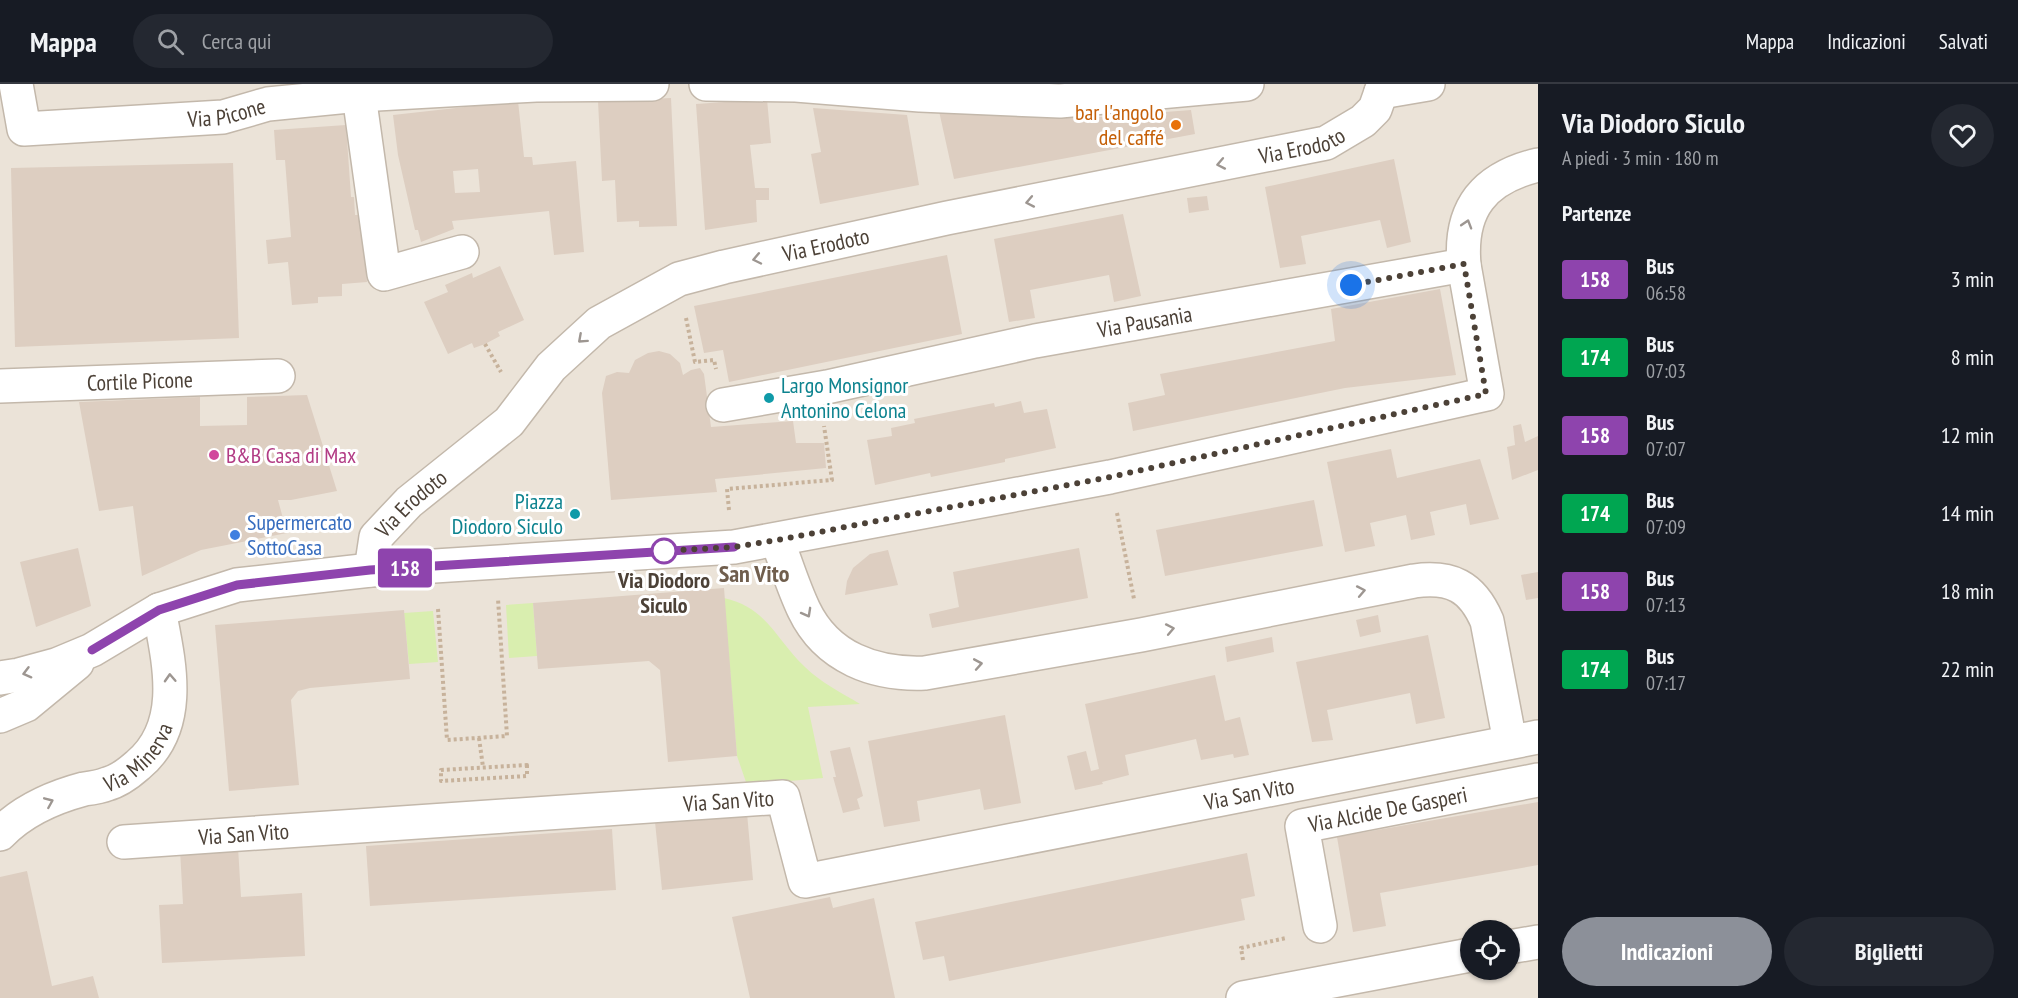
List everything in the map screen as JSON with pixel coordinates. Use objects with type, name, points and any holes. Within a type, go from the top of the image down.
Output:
[{"type":"street","name":"Via Picone","points":[[16,84],[12,131],[223,117],[268,104],[359,94],[536,85],[652,84]]},
{"type":"street","points":[[706,84],[796,85],[920,95],[1060,101],[1247,84]]},
{"type":"street","points":[[1376,88],[1428,84]]},
{"type":"street","name":"Via Erodoto","points":[[370,570],[376,537],[409,502],[509,422],[551,367],[599,323],[679,279],[947,218],[1326,143],[1363,121],[1375,109],[1376,88]]},
{"type":"street","points":[[359,94],[384,274],[462,252]]},
{"type":"street","points":[[0,678],[56,665],[92,650],[159,610],[237,585],[370,570],[734,547],[1110,477],[1486,394],[1464,264],[1462,245],[1465,226],[1473,208],[1485,191],[1501,178],[1520,169],[1538,165]]},
{"type":"street","name":"Via Pausania","points":[[723,405],[827,387],[1035,341],[1464,264]]},
{"type":"street","name":"Cortile Picone","points":[[0,386],[278,376]]},
{"type":"street","name":"Via San Vito","points":[[124,842],[783,797],[805,881],[1524,740],[1481,608],[1461,587],[1446,580],[1414,581],[1141,635],[925,673],[902,674],[879,670],[857,662],[837,650],[819,633],[804,611],[777,540]]},
{"type":"street","name":"Via Minerva","points":[[0,834],[24,814],[39,806],[67,795],[108,784],[127,774],[144,760],[155,746],[163,730],[171,696],[169,663],[159,610]]},
{"type":"street","points":[[0,716],[27,705],[92,650]]},
{"type":"street","name":"Via Alcide De Gasperi","points":[[1307,931],[1302,826],[1538,780]]},
{"type":"street","points":[[1520,945],[1538,942]]},
{"type":"street","points":[[1243,998],[1460,957]]},
{"type":"path","points":[[679,279],[695,362],[714,360],[723,405]]},
{"type":"path","points":[[727,489],[832,480],[827,442]]},
{"type":"path","points":[[1110,477],[1141,635]]},
{"type":"path","points":[[438,609],[447,740],[507,736],[495,562]]},
{"type":"path","points":[[478,738],[483,767]]},
{"type":"path","points":[[527,765],[527,776],[441,781],[441,770],[483,767],[527,765]]},
{"type":"path","points":[[1241,948],[1307,931]]},
{"type":"shaded area","points":[[0,84],[1538,84],[1538,998],[0,998]]},
{"type":"green space","points":[[724,598],[751,609],[770,626],[795,657],[811,672],[860,704],[808,707],[823,778],[747,785],[737,756]]},
{"type":"green space","points":[[533,603],[537,656],[509,658],[506,605]]},
{"type":"green space","points":[[433,611],[438,662],[409,664],[404,613]]},
{"type":"building","points":[[671,98],[677,226],[639,227],[639,221],[617,222],[615,180],[602,181],[598,101]]},
{"type":"building","points":[[767,99],[771,143],[750,145],[755,188],[769,188],[769,200],[756,200],[757,222],[705,230],[696,104]]},
{"type":"building","points":[[518,101],[524,157],[532,157],[533,165],[576,161],[584,252],[554,255],[549,211],[452,221],[454,229],[421,242],[418,230],[415,230],[398,155],[393,115]],"holes":[[[478,169],[480,192],[455,193],[453,171]]]},
{"type":"building","points":[[813,108],[907,115],[919,185],[820,204],[811,154],[821,152]]},
{"type":"building","points":[[1191,110],[1195,134],[954,179],[939,111],[1101,117]]},
{"type":"building","points":[[346,125],[351,197],[354,197],[355,215],[362,215],[367,282],[342,284],[342,296],[318,297],[318,303],[292,305],[288,262],[268,264],[266,240],[291,237],[285,160],[276,160],[274,130]]},
{"type":"building","points":[[1394,159],[1411,242],[1387,248],[1380,220],[1301,236],[1306,264],[1280,268],[1265,187]]},
{"type":"building","points":[[233,163],[239,338],[15,347],[11,168]]},
{"type":"building","points":[[1207,196],[1209,210],[1189,213],[1187,198]]},
{"type":"building","points":[[1123,214],[1141,296],[1114,302],[1109,275],[1030,290],[1035,318],[1009,322],[994,239]]},
{"type":"building","points":[[947,255],[962,334],[729,382],[723,350],[704,353],[694,306]]},
{"type":"building","points":[[500,266],[524,320],[498,332],[500,336],[485,344],[474,348],[472,343],[448,354],[424,302],[448,292],[445,285],[472,273],[473,278]]},
{"type":"building","points":[[1440,289],[1456,375],[1345,388],[1133,431],[1128,403],[1165,395],[1160,374],[1335,341],[1331,309]]},
{"type":"building","points":[[659,351],[670,354],[680,363],[683,375],[700,368],[704,374],[711,427],[793,421],[796,443],[824,443],[826,468],[715,479],[717,492],[611,500],[602,393],[606,376],[617,372],[629,373],[635,360],[648,353]]},
{"type":"building","points":[[307,395],[337,491],[291,500],[278,500],[287,533],[201,550],[142,576],[133,506],[99,511],[79,402],[200,397],[200,426],[247,425],[247,397]]},
{"type":"building","points":[[1021,401],[1024,413],[1047,409],[1056,448],[1005,459],[1005,462],[931,477],[930,473],[875,485],[867,440],[892,436],[891,428],[915,423],[914,419],[994,403],[995,407]]},
{"type":"building","points":[[1521,424],[1525,442],[1538,436],[1538,470],[1512,480],[1507,447],[1515,445],[1513,426]]},
{"type":"building","points":[[1391,449],[1397,478],[1480,459],[1499,519],[1470,525],[1466,504],[1430,512],[1435,535],[1411,540],[1406,515],[1370,523],[1375,546],[1345,552],[1327,462]]},
{"type":"building","points":[[1314,500],[1323,546],[1165,576],[1156,530]]},
{"type":"building","points":[[78,548],[91,606],[36,627],[20,562]]},
{"type":"building","points":[[1079,548],[1088,598],[932,628],[929,614],[959,607],[953,572]]},
{"type":"building","points":[[888,550],[898,585],[845,595],[847,581],[853,568],[870,554]]},
{"type":"building","points":[[1538,572],[1538,598],[1526,600],[1521,575]]},
{"type":"building","points":[[724,588],[737,756],[668,762],[660,670],[649,661],[538,669],[533,603]]},
{"type":"building","points":[[404,610],[410,679],[298,691],[291,700],[299,785],[229,791],[215,625]]},
{"type":"building","points":[[1378,615],[1381,632],[1360,637],[1356,620]]},
{"type":"building","points":[[1428,635],[1445,718],[1416,724],[1410,693],[1327,710],[1333,740],[1312,742],[1296,662]]},
{"type":"building","points":[[1272,637],[1274,652],[1227,662],[1225,647]]},
{"type":"building","points":[[1215,675],[1225,721],[1240,717],[1249,755],[1234,758],[1233,754],[1201,760],[1196,739],[1125,755],[1129,775],[1075,790],[1067,756],[1086,751],[1091,771],[1099,769],[1085,704]]},
{"type":"building","points":[[1005,715],[1021,803],[984,810],[980,789],[917,801],[920,821],[884,827],[868,741]]},
{"type":"building","points":[[850,747],[863,796],[857,799],[860,809],[843,813],[833,777],[836,777],[830,751]]},
{"type":"building","points":[[1538,802],[1538,865],[1380,893],[1386,926],[1353,932],[1337,837]]},
{"type":"building","points":[[747,813],[753,880],[662,890],[655,822]]},
{"type":"building","points":[[612,829],[616,890],[370,906],[366,846]]},
{"type":"building","points":[[238,847],[241,897],[302,893],[305,956],[162,963],[159,905],[183,904],[180,850]]},
{"type":"building","points":[[1247,853],[1255,896],[1241,899],[1245,920],[949,981],[944,956],[923,960],[915,922]]},
{"type":"building","points":[[27,871],[52,986],[93,976],[99,998],[0,998],[0,877]]},
{"type":"building","points":[[830,897],[833,908],[874,898],[895,998],[750,998],[732,917]]},
{"type":"bus line","name":"158","points":[[92,650],[159,610],[237,585],[370,570],[734,547]]},
{"type":"place","name":"bar l'angolo del caffé","points":[[1176,125]]},
{"type":"place","name":"Largo Monsignor Antonino Celona","points":[[769,398]]},
{"type":"place","name":"B&B Casa di Max","points":[[214,455]]},
{"type":"place","name":"Piazza Diodoro Siculo","points":[[575,514]]},
{"type":"place","name":"Supermercato SottoCasa","points":[[235,535]]},
{"type":"place","name":"Via Diodoro Siculo","points":[[664,551]]},
{"type":"district","name":"San Vito","points":[[754,573]]},
{"type":"route","points":[[664,551],[734,547],[777,540],[1110,477],[1486,394],[1464,264],[1351,285]]}]
